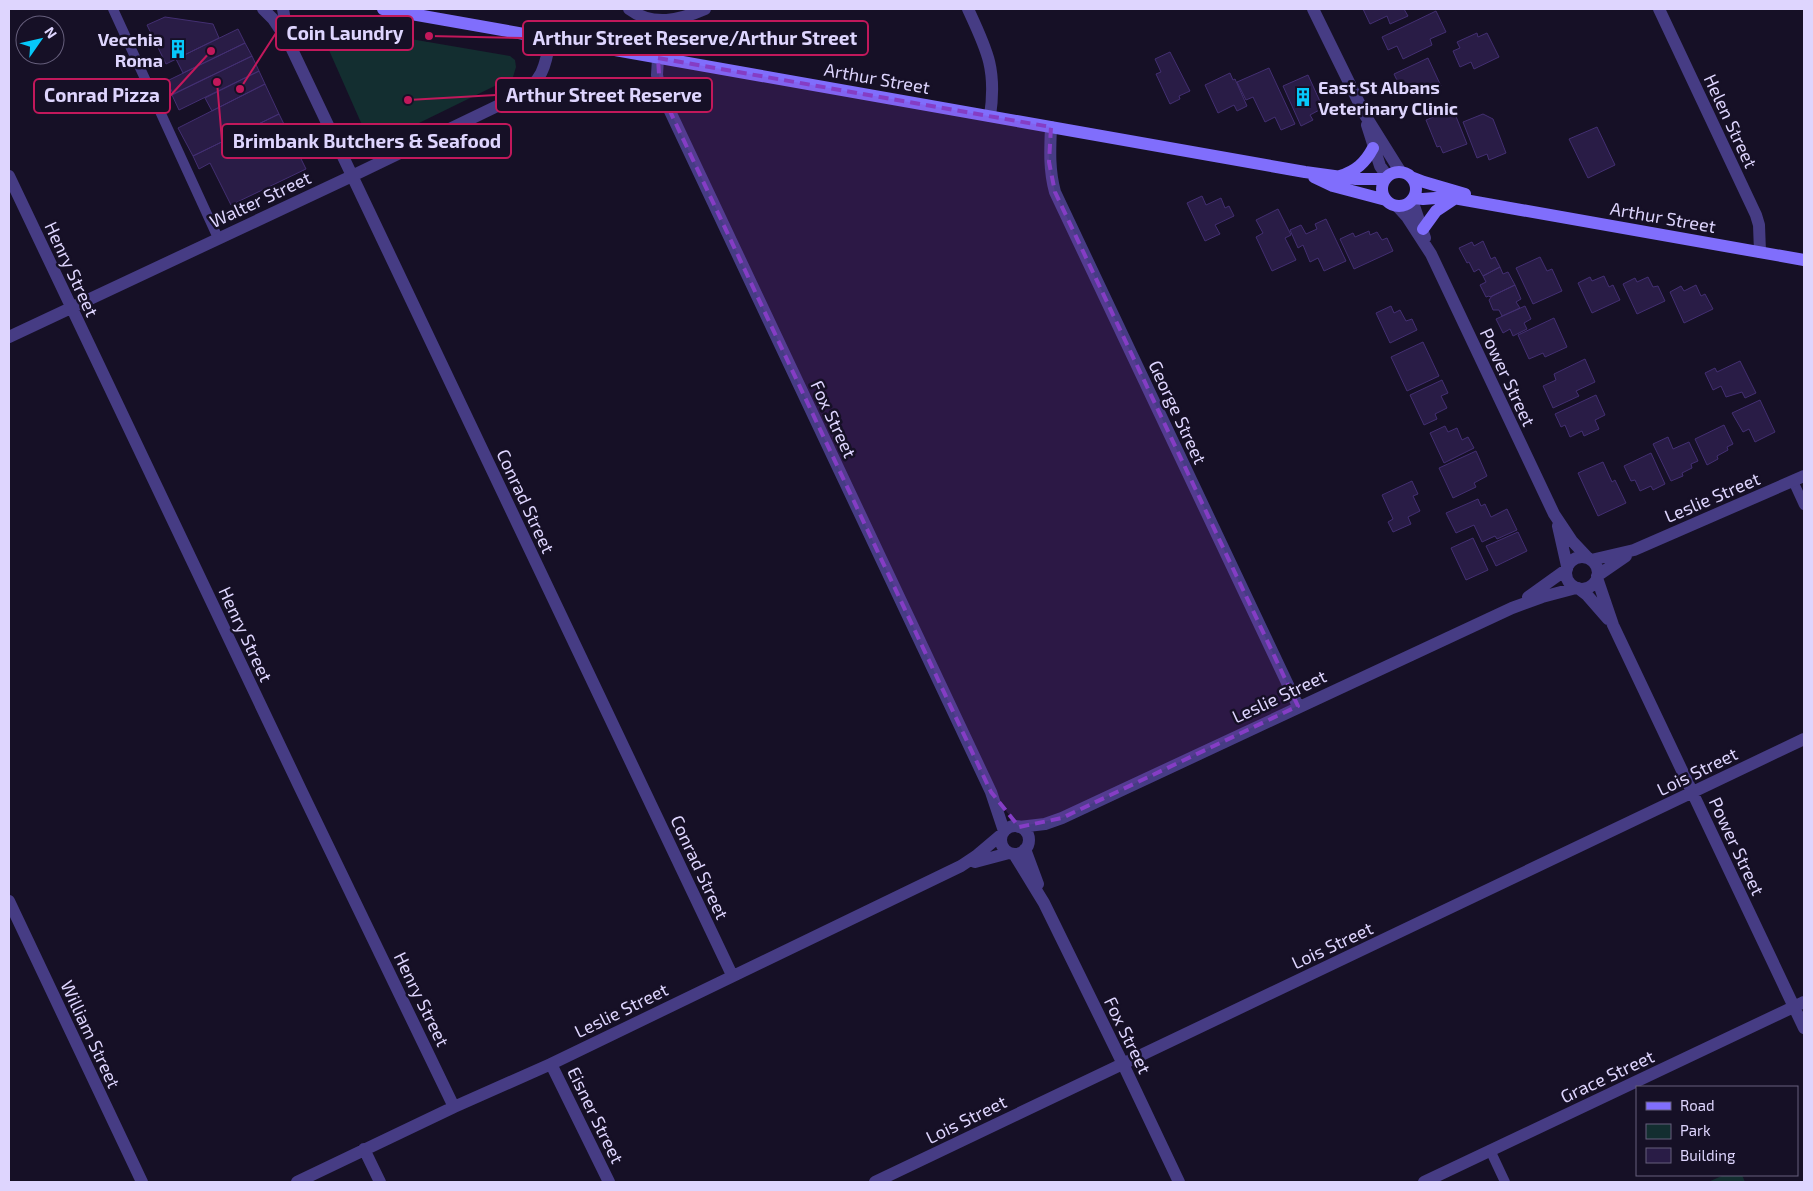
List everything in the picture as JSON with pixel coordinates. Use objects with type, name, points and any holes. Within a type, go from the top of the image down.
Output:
[{"type":"street","name":"Conrad Street","points":[[263,9],[273,19],[289,42],[732,975]]},
{"type":"street","name":"Conrad Street","points":[[283,9],[289,42]]},
{"type":"street","name":"Arthur Street","points":[[383,9],[1305,172],[1356,179],[1386,177]]},
{"type":"street","points":[[634,12],[659,20],[670,20],[705,9]]},
{"type":"street","points":[[968,9],[990,60],[994,94],[990,116]]},
{"type":"street","points":[[1314,9],[1364,115],[1416,187],[1413,199],[1403,205],[1391,203],[1382,190],[1386,177],[1395,172],[1405,174]]},
{"type":"street","name":"Helen Street","points":[[1659,9],[1756,215],[1760,252]]},
{"type":"street","name":"Walter Street","points":[[9,338],[526,92],[544,69],[550,39]]},
{"type":"street","name":"Fox Street","points":[[658,58],[657,75],[660,90],[991,792],[1011,830]]},
{"type":"street","points":[[1364,115],[1373,148],[1386,177]]},
{"type":"street","name":"George Street","points":[[1051,127],[1049,162],[1055,192],[1298,706]]},
{"type":"street","points":[[1340,176],[1355,170],[1366,159],[1373,148]]},
{"type":"street","name":"Arthur Street","points":[[1305,172],[1333,186],[1391,203]]},
{"type":"street","name":"Arthur Street","points":[[1405,174],[1424,182],[1516,209]]},
{"type":"street","name":"Henry Street","points":[[9,176],[300,790],[454,1107]]},
{"type":"street","name":"Arthur Street","points":[[1413,199],[1454,199],[1804,260]]},
{"type":"street","name":"Power Street","points":[[1413,199],[1430,254]]},
{"type":"street","points":[[1422,229],[1436,211],[1454,199]]},
{"type":"street","name":"Power Street","points":[[1391,203],[1407,217],[1430,254],[1554,514],[1572,541],[1590,560]]},
{"type":"street","name":"Leslie Street","points":[[1590,560],[1634,550],[1799,479]]},
{"type":"street","name":"Power Street","points":[[1554,514],[1567,567]]},
{"type":"street","name":"Leslie Street","points":[[1597,577],[1634,550]]},
{"type":"street","points":[[1574,559],[1590,560],[1596,567],[1597,577],[1591,586],[1577,588],[1567,578],[1567,567],[1574,559]]},
{"type":"street","name":"Leslie Street","points":[[1512,608],[1540,589],[1567,567]]},
{"type":"street","name":"Power Street","points":[[1597,577],[1613,625],[1692,792],[1799,1004],[1804,1028]]},
{"type":"street","name":"Leslie Street","points":[[297,1182],[454,1107],[551,1064],[960,866],[1011,830],[1045,824],[1062,818],[1298,706],[1512,608],[1542,597],[1577,588]]},
{"type":"street","name":"Power Street","points":[[1577,588],[1587,595],[1613,625]]},
{"type":"street","name":"Lois Street","points":[[874,1182],[1804,739]]},
{"type":"street","name":"Leslie Street","points":[[960,866],[1019,850],[1062,818]]},
{"type":"street","points":[[1023,829],[1028,836],[1019,850],[1002,847],[1001,838],[1011,830],[1023,829]]},
{"type":"street","name":"Fox Street","points":[[1019,850],[1179,1182]]},
{"type":"street","name":"William Street","points":[[9,901],[142,1182]]},
{"type":"street","name":"Grace Street","points":[[1424,1182],[1799,1004]]},
{"type":"street","name":"Eisner Street","points":[[551,1064],[609,1182]]},
{"type":"street","points":[[364,1150],[380,1182]]},
{"type":"lane","points":[[113,9],[218,238]]},
{"type":"lane","points":[[1799,479],[1804,505]]},
{"type":"lane","points":[[1490,1150],[1505,1182]]},
{"type":"highlighted area","points":[[658,58],[1051,127],[1049,162],[1055,192],[1298,706],[1062,818],[1019,827],[991,792],[660,90]]},
{"type":"green space","points":[[317,23],[510,56],[515,60],[516,67],[513,77],[378,143],[370,143]]},
{"type":"green space","points":[[1722,1176],[1742,1176],[1745,1182],[1708,1182]]},
{"type":"building","points":[[1363,9],[1404,9],[1408,16],[1390,24],[1387,16],[1370,24]]},
{"type":"building","points":[[1436,11],[1446,32],[1430,39],[1432,45],[1403,59],[1397,46],[1388,50],[1382,37]]},
{"type":"building","name":"Vecchia Roma","points":[[165,17],[213,24],[219,38],[166,64],[147,25]]},
{"type":"building","points":[[238,29],[245,43],[183,73],[176,59]]},
{"type":"building","points":[[1477,33],[1478,37],[1487,33],[1499,57],[1474,69],[1471,62],[1460,67],[1453,51],[1460,48],[1457,42]]},
{"type":"building","points":[[245,43],[252,56],[173,94],[167,81]]},
{"type":"building","points":[[1170,52],[1190,91],[1179,96],[1180,99],[1170,104],[1156,74],[1161,72],[1155,59]]},
{"type":"building","points":[[252,56],[259,71],[179,110],[172,95]]},
{"type":"building","points":[[1428,58],[1441,86],[1424,95],[1420,87],[1404,95],[1394,74]]},
{"type":"building","points":[[1269,68],[1295,124],[1281,130],[1275,117],[1265,122],[1253,97],[1246,100],[1237,82]]},
{"type":"building","points":[[259,71],[265,84],[212,111],[205,98]]},
{"type":"building","points":[[1230,73],[1233,80],[1235,79],[1247,106],[1237,111],[1234,105],[1218,113],[1205,85]]},
{"type":"building","name":"East St Albans Veterinary Clinic","points":[[1308,75],[1323,108],[1310,115],[1313,120],[1301,126],[1283,86]]},
{"type":"building","points":[[265,84],[279,114],[193,156],[178,128]]},
{"type":"building","points":[[1453,109],[1467,144],[1443,153],[1440,146],[1437,147],[1426,120]]},
{"type":"building","points":[[279,114],[306,169],[231,205],[210,163],[199,169],[193,156]]},
{"type":"building","points":[[1483,114],[1493,119],[1506,153],[1489,160],[1487,154],[1477,158],[1463,122]]},
{"type":"building","points":[[1597,127],[1615,165],[1588,178],[1569,139]]},
{"type":"building","points":[[1202,196],[1206,205],[1221,198],[1225,208],[1229,206],[1234,216],[1215,225],[1220,234],[1205,241],[1187,203]]},
{"type":"building","points":[[1278,209],[1291,235],[1285,238],[1296,260],[1272,271],[1256,237],[1263,233],[1256,220]]},
{"type":"building","points":[[1326,219],[1346,261],[1324,271],[1318,258],[1310,262],[1303,245],[1298,248],[1290,230],[1301,225],[1306,234],[1317,229],[1315,224]]},
{"type":"building","points":[[1369,231],[1370,235],[1377,232],[1382,240],[1387,238],[1393,251],[1354,269],[1340,239],[1353,233],[1355,237]]},
{"type":"building","points":[[1483,241],[1491,259],[1495,257],[1500,267],[1483,276],[1479,269],[1474,272],[1459,248],[1472,242],[1474,246]]},
{"type":"building","points":[[1540,257],[1547,271],[1552,269],[1562,291],[1533,304],[1516,268]]},
{"type":"building","points":[[1500,267],[1503,274],[1508,272],[1515,285],[1490,297],[1486,297],[1480,285],[1486,282],[1483,276]]},
{"type":"building","points":[[1604,276],[1609,287],[1613,285],[1620,300],[1592,313],[1578,283],[1590,277],[1592,281]]},
{"type":"building","points":[[1648,277],[1653,287],[1658,286],[1665,301],[1637,314],[1623,284],[1635,278],[1637,282]]},
{"type":"building","points":[[1515,285],[1521,299],[1516,302],[1520,308],[1502,316],[1499,310],[1493,310],[1489,300],[1492,296]]},
{"type":"building","points":[[1696,285],[1701,296],[1705,294],[1713,309],[1684,323],[1670,292],[1681,286],[1684,291]]},
{"type":"building","points":[[1391,306],[1394,313],[1400,310],[1406,321],[1412,319],[1417,330],[1390,343],[1376,313]]},
{"type":"building","points":[[1525,306],[1531,319],[1524,323],[1527,329],[1513,336],[1510,329],[1503,333],[1496,319]]},
{"type":"building","points":[[1554,318],[1567,347],[1545,357],[1543,353],[1529,359],[1518,335]]},
{"type":"building","points":[[1423,342],[1439,376],[1407,391],[1391,357]]},
{"type":"building","points":[[1585,359],[1595,382],[1576,391],[1579,396],[1553,408],[1543,386],[1556,380],[1554,374]]},
{"type":"building","points":[[1740,361],[1756,393],[1745,398],[1742,392],[1726,397],[1721,386],[1713,390],[1705,373],[1715,368],[1717,372]]},
{"type":"building","points":[[1442,380],[1448,393],[1441,396],[1447,408],[1435,414],[1437,419],[1424,425],[1410,395]]},
{"type":"building","points":[[1596,395],[1605,415],[1595,420],[1599,429],[1584,436],[1582,431],[1570,437],[1565,425],[1561,427],[1555,414]]},
{"type":"building","points":[[1760,400],[1775,432],[1755,442],[1749,429],[1743,432],[1732,413]]},
{"type":"building","points":[[1724,425],[1733,444],[1727,447],[1728,450],[1717,456],[1718,459],[1707,465],[1695,439]]},
{"type":"building","points":[[1445,426],[1448,432],[1457,428],[1462,440],[1468,437],[1474,448],[1444,463],[1430,433]]},
{"type":"building","points":[[1668,437],[1673,449],[1689,442],[1698,461],[1691,464],[1692,468],[1682,473],[1683,476],[1671,481],[1653,444]]},
{"type":"building","points":[[1476,451],[1487,476],[1474,483],[1476,487],[1453,498],[1439,468]]},
{"type":"building","points":[[1651,453],[1665,484],[1653,490],[1651,486],[1640,491],[1635,480],[1631,481],[1624,466]]},
{"type":"building","points":[[1603,462],[1612,482],[1615,480],[1626,503],[1598,516],[1578,473]]},
{"type":"building","points":[[1412,481],[1418,494],[1413,496],[1420,511],[1408,517],[1411,524],[1393,532],[1388,522],[1393,519],[1382,495]]},
{"type":"building","points":[[1478,499],[1481,506],[1485,504],[1491,517],[1507,509],[1517,530],[1497,539],[1495,536],[1482,542],[1474,525],[1456,533],[1446,513]]},
{"type":"building","points":[[1518,532],[1527,551],[1496,566],[1486,546]]},
{"type":"building","points":[[1473,538],[1488,570],[1466,580],[1451,548]]},
{"type":"place","name":"Arthur Street Reserve/Arthur Street","points":[[429,36]]},
{"type":"place","name":"Vecchia Roma","points":[[178,49]]},
{"type":"place","name":"Conrad Pizza","points":[[211,51]]},
{"type":"place","name":"Brimbank Butchers & Seafood","points":[[217,82]]},
{"type":"place","name":"Coin Laundry","points":[[240,89]]},
{"type":"place","name":"East St Albans Veterinary Clinic","points":[[1303,97]]},
{"type":"place","name":"Arthur Street Reserve","points":[[408,100]]}]
